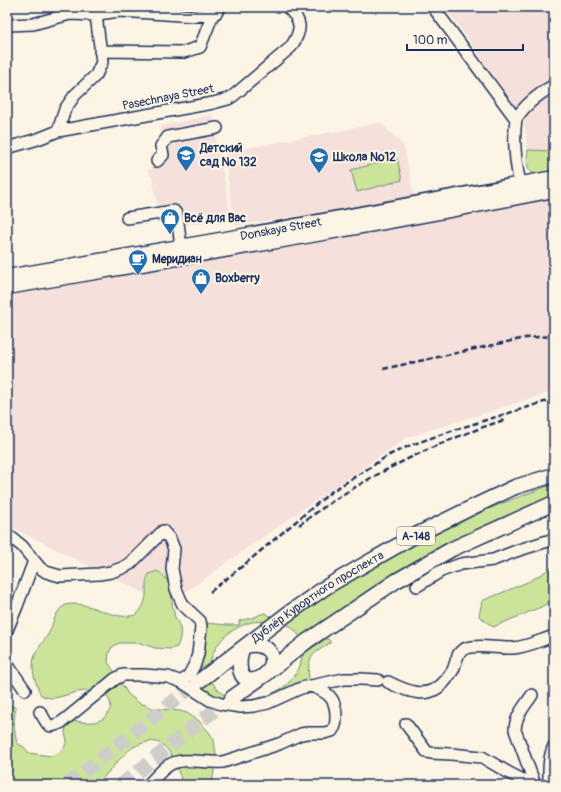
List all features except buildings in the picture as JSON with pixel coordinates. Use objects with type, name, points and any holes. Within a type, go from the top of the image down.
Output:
[{"type":"main road","name":"Donskaya Street","points":[[7,277],[237,237],[554,178]]},
{"type":"main road","points":[[7,287],[252,245],[554,190]]},
{"type":"main road","name":"А-148","points":[[515,487],[554,468]]},
{"type":"main road","name":"Дублёр Курортного проспекта","points":[[198,682],[286,615],[326,587],[360,566],[416,535],[515,487],[554,475]]},
{"type":"main road","name":"А-148","points":[[232,698],[307,641],[396,581],[452,549],[554,503]]},
{"type":"main road","name":"А-148","points":[[488,532],[554,511]]},
{"type":"main road","points":[[254,644],[261,645],[270,652],[272,665],[262,676],[255,680],[248,680],[242,674],[239,663],[244,647],[254,644]]},
{"type":"street","name":"Pasechnaya Street","points":[[7,148],[38,139],[58,131],[228,99],[290,47],[297,38],[299,30],[298,21],[294,13],[287,7]]},
{"type":"street","points":[[433,7],[516,119]]},
{"type":"street","points":[[7,25],[33,24],[70,14],[96,15],[105,12],[120,11],[217,10],[200,47],[184,52],[100,51]]},
{"type":"street","points":[[58,131],[65,109],[75,95],[96,75],[102,62],[96,15]]},
{"type":"street","points":[[520,184],[517,164],[516,119],[527,105],[554,85]]},
{"type":"street","points":[[158,162],[163,155],[161,146],[168,136],[217,128]]},
{"type":"street","points":[[127,218],[174,211],[177,215],[181,247]]},
{"type":"street","points":[[7,534],[22,546],[40,568],[46,572],[60,576],[99,574],[122,568],[130,564],[163,530],[170,539],[174,549],[172,569],[176,589],[183,605],[200,621],[201,627],[198,654],[195,664],[189,675],[182,682]]},
{"type":"street","points":[[418,586],[441,571],[461,564],[493,560],[554,539]]},
{"type":"street","points":[[7,630],[34,561]]},
{"type":"street","points":[[40,712],[48,724],[50,726],[54,726],[62,722],[115,679],[123,675],[168,677],[182,682],[210,700],[226,705],[241,707],[268,703],[301,688],[344,679],[361,678],[383,681],[400,688],[422,693],[441,686],[453,671],[458,654],[463,649],[476,646],[514,648],[554,636]]},
{"type":"street","points":[[7,664],[25,690]]},
{"type":"street","points":[[148,785],[164,769],[174,763],[188,761],[215,763],[223,762],[280,744],[301,734],[324,733],[332,731],[336,723],[334,703],[331,697],[323,690],[311,686]]},
{"type":"street","points":[[532,695],[516,719],[515,730],[534,785]]},
{"type":"street","points":[[406,724],[427,752],[482,757],[509,773],[534,785]]},
{"type":"street","points":[[549,785],[550,759],[554,746]]},
{"type":"shaded area","points":[[445,7],[554,7],[554,391],[406,438],[167,605],[7,525],[7,296],[532,190],[524,118]]},
{"type":"shaded area","name":"Детский сад № 132","points":[[212,115],[231,216],[215,219],[215,223],[182,225],[178,210],[158,210],[152,176],[149,175],[148,170],[151,168],[161,145],[161,126]]},
{"type":"shaded area","name":"Школа №12","points":[[381,123],[404,146],[414,197],[235,226],[224,152]]},
{"type":"green space","points":[[528,150],[554,151],[554,171],[534,174],[531,172],[527,164]]},
{"type":"green space","points":[[397,158],[402,180],[357,192],[351,170]]},
{"type":"green space","points":[[554,484],[554,497],[301,638],[284,622],[341,584],[347,584],[402,551],[437,533],[486,510]]},
{"type":"green space","points":[[554,566],[554,600],[493,627],[479,616],[482,601],[530,581]]},
{"type":"green space","points":[[157,571],[169,584],[174,615],[180,630],[180,639],[177,647],[170,649],[155,648],[140,643],[119,643],[112,647],[109,653],[108,662],[128,694],[139,703],[151,708],[187,713],[199,721],[209,732],[214,740],[216,755],[212,785],[183,785],[175,763],[167,749],[161,744],[147,742],[131,749],[96,785],[70,785],[59,783],[56,785],[7,785],[7,707],[10,705],[16,708],[14,726],[17,743],[24,747],[29,753],[51,756],[64,748],[67,741],[65,733],[66,726],[71,721],[97,722],[104,718],[110,709],[111,705],[108,698],[105,695],[96,692],[81,691],[53,698],[41,695],[34,678],[33,661],[38,648],[49,633],[57,613],[66,605],[80,604],[114,615],[136,615],[142,608],[145,601],[147,577],[149,574]]},
{"type":"green space","points":[[265,613],[272,617],[267,621],[252,622],[238,627],[225,636],[219,643],[213,654],[210,665],[211,679],[214,685],[223,694],[236,699],[243,700],[260,698],[268,695],[283,688],[290,682],[300,666],[303,655],[328,639],[330,643],[311,658],[308,669],[310,683],[282,694],[261,700],[241,702],[220,698],[189,682],[198,670],[204,655],[206,623],[239,625],[239,621]]},
{"type":"tunnel","points":[[67,785],[198,682]]},
{"type":"tunnel","points":[[121,785],[216,709],[232,698]]},
{"type":"railway","points":[[383,369],[525,338],[554,336]]},
{"type":"railway","points":[[210,592],[331,492],[389,455],[411,445],[454,430],[554,399]]},
{"type":"railway","points":[[299,525],[339,497],[378,474],[440,444],[504,420]]},
{"type":"place","name":"Детский сад № 132","points":[[186,172]]},
{"type":"place","name":"Школа №12","points":[[319,174]]},
{"type":"place","name":"Всё для Вас","points":[[170,235]]},
{"type":"place","name":"Меридиан","points":[[138,276]]},
{"type":"place","name":"Boxberry","points":[[201,295]]}]
